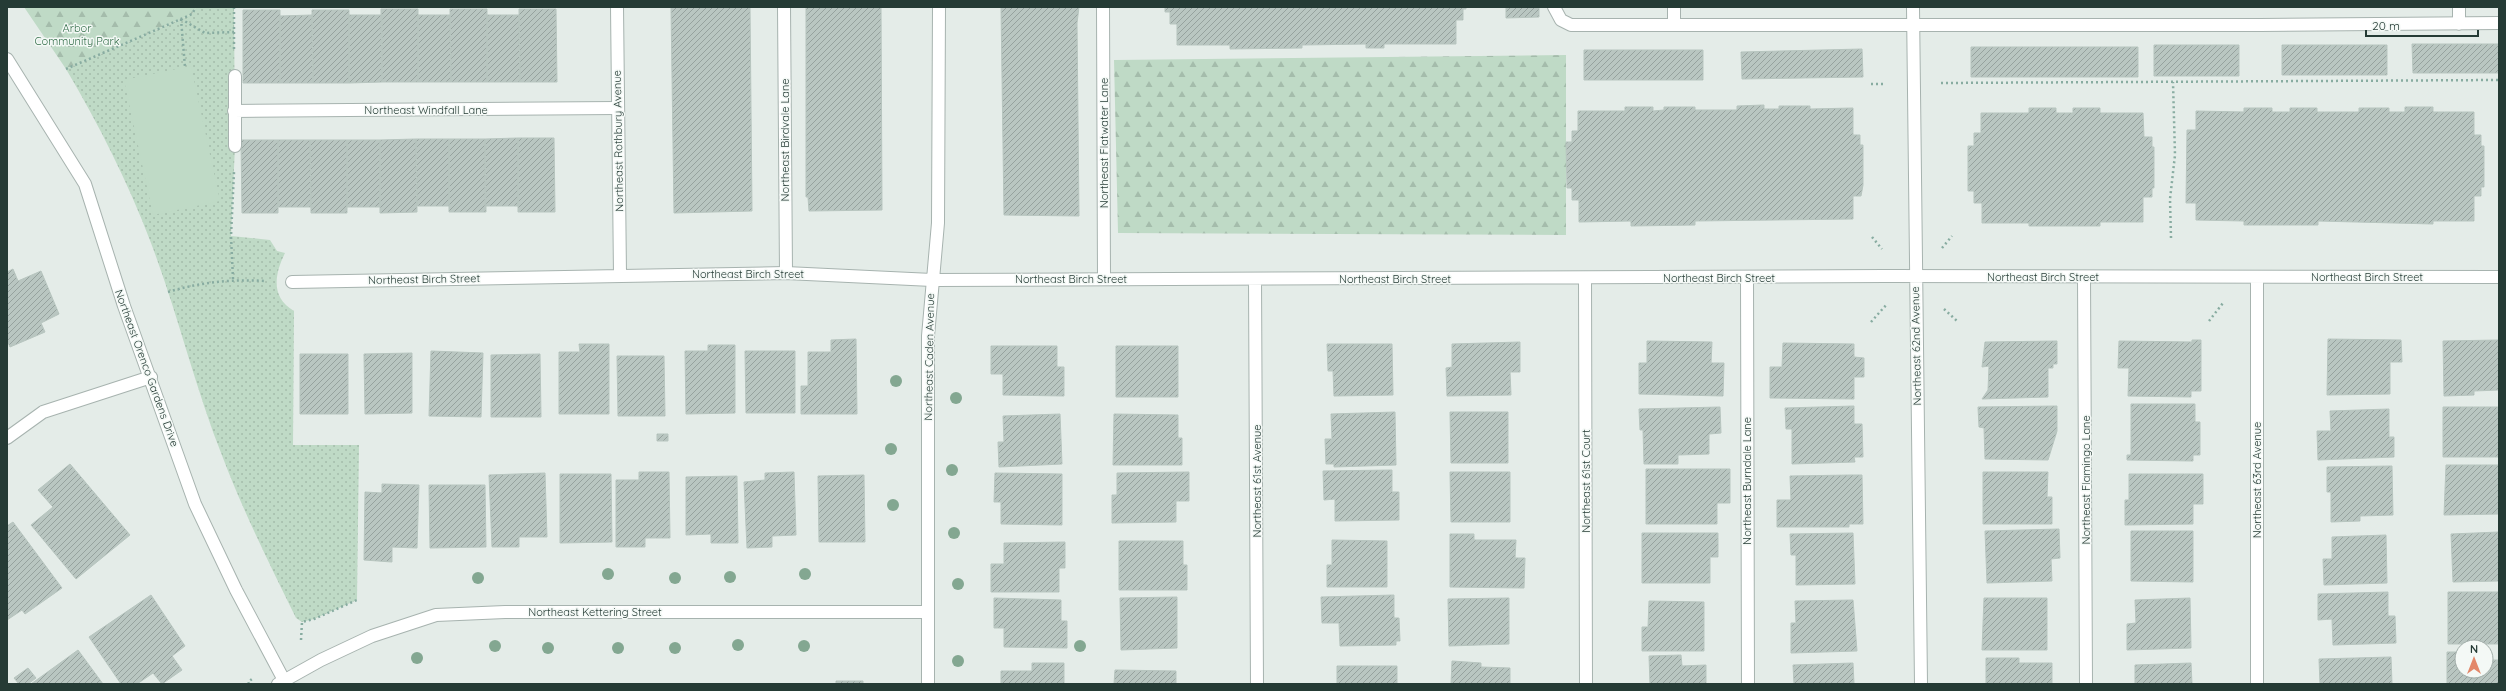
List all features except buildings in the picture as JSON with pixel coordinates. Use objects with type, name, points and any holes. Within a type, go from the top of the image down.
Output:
[{"type":"street","name":"Northeast Rothbury Avenue","points":[[617,7],[620,275]]},
{"type":"street","name":"Northeast Birdvale Lane","points":[[784,7],[786,273]]},
{"type":"street","name":"Northeast Caden Avenue","points":[[928,684],[928,336],[938,223],[939,7]]},
{"type":"street","name":"Northeast Flatwater Lane","points":[[1103,7],[1104,279]]},
{"type":"street","points":[[1554,7],[1561,20],[1571,25],[1674,24],[1914,26],[2499,23]]},
{"type":"street","points":[[1674,7],[1674,24]]},
{"type":"street","name":"Northeast 62nd Avenue","points":[[1913,7],[1921,684]]},
{"type":"street","points":[[2459,7],[2459,24]]},
{"type":"street","name":"Northeast Orenco Gardens Drive","points":[[7,59],[85,184],[124,306],[151,377],[195,504],[282,683]]},
{"type":"street","points":[[234,76],[234,146]]},
{"type":"street","name":"Northeast Windfall Lane","points":[[234,111],[618,108]]},
{"type":"street","name":"Northeast Birch Street","points":[[292,282],[786,273],[932,280],[1747,278],[1915,276],[2499,277]]},
{"type":"street","name":"Northeast Flamingo Lane","points":[[2084,277],[2086,684]]},
{"type":"street","name":"Northeast 63rd Avenue","points":[[2257,277],[2257,684]]},
{"type":"street","name":"Northeast 61st Court","points":[[1585,278],[1586,684]]},
{"type":"street","name":"Northeast Burndale Lane","points":[[1747,278],[1748,684]]},
{"type":"street","name":"Northeast 61st Avenue","points":[[1256,279],[1257,684]]},
{"type":"street","points":[[7,438],[43,412],[151,377]]},
{"type":"street","name":"Northeast Kettering Street","points":[[282,683],[372,636],[436,615],[505,612],[928,612]]},
{"type":"path","points":[[66,69],[192,14],[196,7]]},
{"type":"path","points":[[181,18],[205,33],[232,33],[234,32],[234,7]]},
{"type":"path","points":[[181,18],[185,67]]},
{"type":"path","points":[[1938,84],[2499,80]]},
{"type":"path","points":[[2171,238],[2170,199],[2175,155],[2173,82]]},
{"type":"path","points":[[1870,84],[1884,84]]},
{"type":"path","points":[[233,279],[232,236],[234,146]]},
{"type":"path","points":[[1940,251],[1952,236]]},
{"type":"path","points":[[1872,237],[1883,251]]},
{"type":"path","points":[[168,292],[197,283],[233,279],[292,282]]},
{"type":"path","points":[[2209,321],[2223,302]]},
{"type":"path","points":[[1871,322],[1887,304]]},
{"type":"path","points":[[1942,308],[1957,321]]},
{"type":"path","points":[[302,622],[314,619],[357,600]]},
{"type":"green space","name":"Arbor Community Park","points":[[24,7],[196,7],[192,14],[66,69]]},
{"type":"green space","points":[[196,7],[234,7],[235,146],[231,236],[270,240],[277,251],[285,253],[281,261],[277,285],[281,300],[294,311],[293,445],[359,445],[357,600],[314,619],[302,622],[296,618],[231,478],[213,432],[161,270],[133,198],[90,111],[66,69],[192,14]]},
{"type":"green space","points":[[1566,55],[1566,235],[1118,233],[1114,60]]},
{"type":"green space","points":[[191,66],[220,201],[153,215],[124,80]]}]
